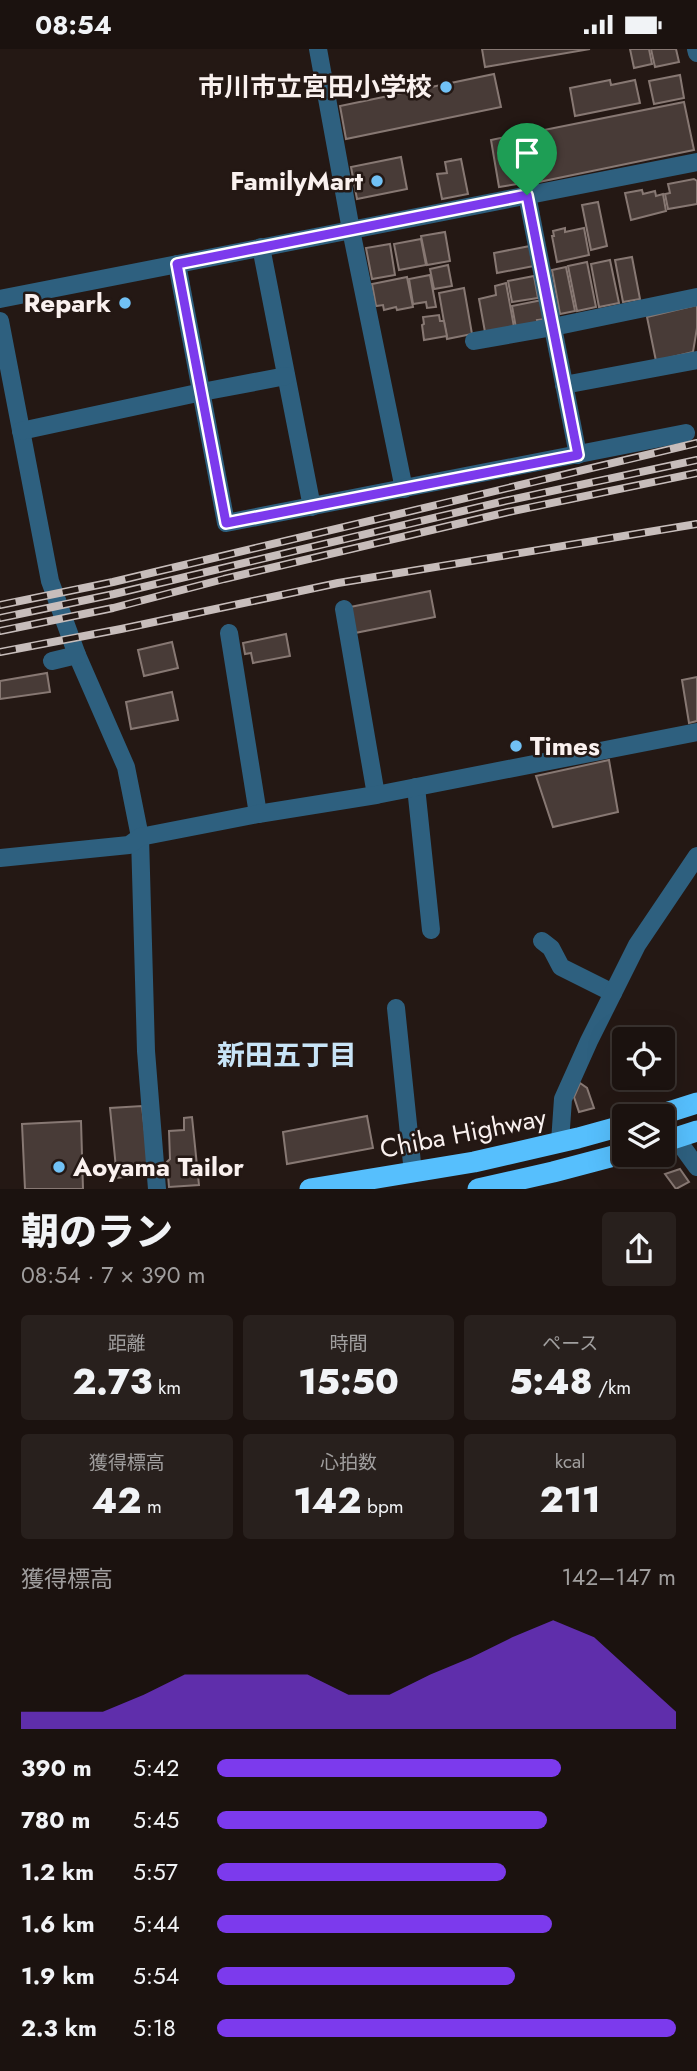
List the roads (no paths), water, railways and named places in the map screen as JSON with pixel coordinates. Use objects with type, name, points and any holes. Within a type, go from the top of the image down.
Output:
[{"type":"highway","points":[[675,1110],[697,1103]]},
{"type":"highway","name":"Chiba Highway","points":[[310,1189],[474,1162],[612,1128]]},
{"type":"highway","points":[[675,1139],[697,1132]]},
{"type":"highway","points":[[478,1189],[612,1156]]},
{"type":"street","points":[[318,49],[351,230],[404,489]]},
{"type":"street","points":[[0,299],[697,162]]},
{"type":"street","points":[[527,195],[578,455]]},
{"type":"street","points":[[261,247],[312,507]]},
{"type":"street","points":[[177,264],[226,523],[686,433]]},
{"type":"street","points":[[474,341],[697,297]]},
{"type":"street","points":[[0,321],[50,581],[77,655],[127,767],[140,837],[146,1051],[157,1189]]},
{"type":"street","points":[[564,385],[697,360]]},
{"type":"street","points":[[21,431],[286,376]]},
{"type":"street","points":[[344,609],[376,795]]},
{"type":"street","points":[[229,633],[258,814]]},
{"type":"street","points":[[52,661],[77,655]]},
{"type":"street","points":[[0,858],[129,845],[140,837],[376,795],[697,732]]},
{"type":"street","points":[[416,787],[430,930]]},
{"type":"street","points":[[560,1142],[563,1099],[589,1041],[637,945],[697,856]]},
{"type":"street","points":[[542,941],[551,948],[561,967],[613,993]]},
{"type":"street","points":[[396,1008],[412,1173]]},
{"type":"street","points":[[675,1145],[697,1167]]},
{"type":"railway","points":[[0,605],[113,582],[697,443]]},
{"type":"railway","points":[[0,618],[114,594],[505,501],[697,460]]},
{"type":"railway","points":[[0,631],[113,608],[508,512],[697,473]]},
{"type":"railway","points":[[0,652],[338,583],[697,524]]},
{"type":"place","name":"市川市立宮田小学校","points":[[446,87]]},
{"type":"place","name":"FamilyMart","points":[[377,181]]},
{"type":"place","name":"Repark","points":[[125,303]]},
{"type":"place","name":"Times","points":[[516,746]]},
{"type":"place","name":"Aoyama Tailor","points":[[59,1167]]},
{"type":"district","name":"新田五丁目","points":[[287,1055]]}]
